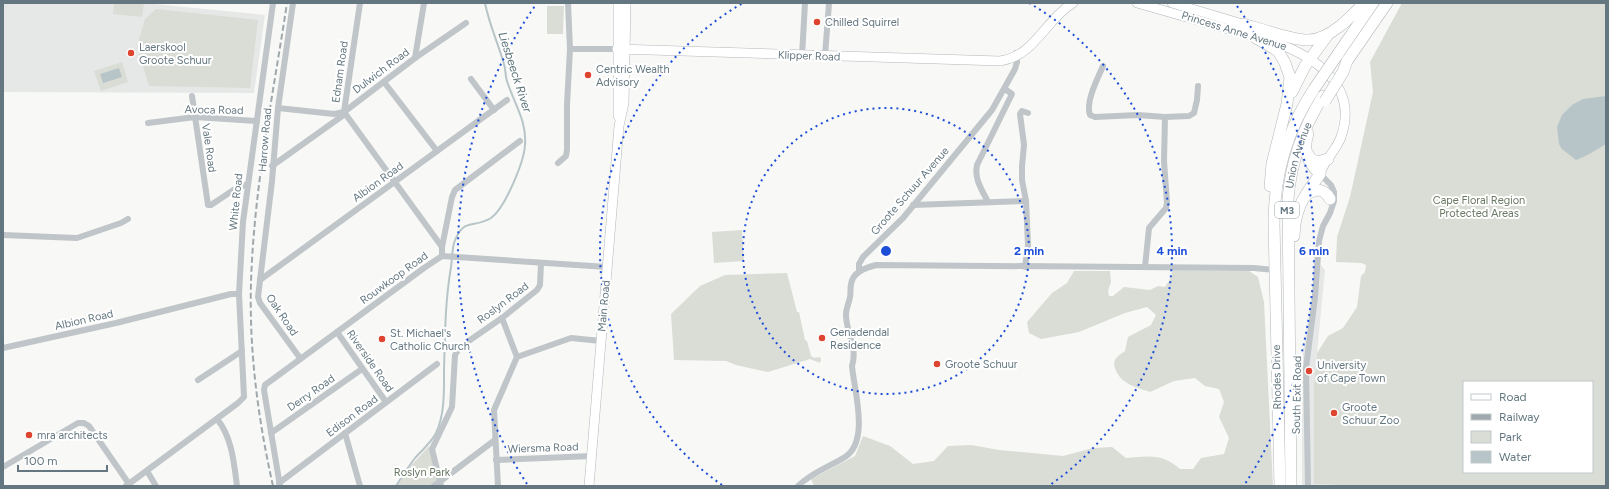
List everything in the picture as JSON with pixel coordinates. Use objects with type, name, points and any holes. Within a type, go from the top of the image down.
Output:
[{"type":"highway","points":[[1243,24],[1300,40],[1313,40],[1328,34],[1349,18],[1364,3]]},
{"type":"highway","name":"Union Avenue","points":[[1289,332],[1287,215],[1290,180],[1301,138],[1321,95],[1374,3]]},
{"type":"highway","name":"Union Avenue","points":[[1343,57],[1387,3]]},
{"type":"highway","points":[[1275,269],[1270,238],[1270,182],[1273,158],[1287,104],[1296,82],[1311,57],[1328,34]]},
{"type":"highway","points":[[1251,35],[1273,48],[1282,56],[1290,77],[1287,104]]},
{"type":"highway","points":[[1289,332],[1294,290],[1295,219],[1305,196],[1320,174],[1309,161],[1306,150],[1306,142],[1321,95]]},
{"type":"highway","name":"Union Avenue","points":[[1275,269],[1274,209],[1280,165],[1295,123],[1321,95]]},
{"type":"highway","points":[[1306,150],[1314,161],[1322,162],[1328,158]]},
{"type":"highway","points":[[1305,196],[1314,190],[1321,190],[1326,193],[1330,199]]},
{"type":"highway","name":"Rhodes Drive","points":[[1275,269],[1280,486]]},
{"type":"highway","name":"Rhodes Drive","points":[[1289,332],[1291,486]]},
{"type":"main road","name":"Main Road","points":[[618,3],[621,49]]},
{"type":"main road","name":"Main Road","points":[[589,486],[619,126],[617,103],[626,3]]},
{"type":"main road","name":"Klipper Road","points":[[621,49],[993,61],[1016,54],[1031,46],[1058,14],[1073,3]]},
{"type":"main road","name":"Princess Anne Avenue","points":[[1137,3],[1251,35],[1286,47],[1329,66],[1335,73],[1345,91],[1349,112],[1348,129],[1343,144],[1334,159],[1320,174]]},
{"type":"main road","points":[[1149,3],[1163,10]]},
{"type":"main road","name":"Princess Anne Avenue","points":[[1172,3],[1243,24],[1282,39],[1311,57],[1332,77],[1340,91],[1344,106],[1345,119],[1339,143],[1323,165],[1320,174]]},
{"type":"main road","name":"Klipper Road","points":[[1016,54],[1061,4]]},
{"type":"street","name":"White Road","points":[[217,419],[238,403],[244,395],[239,294],[243,222],[273,3]]},
{"type":"street","name":"Harrow Road","points":[[260,280],[278,108],[293,3]]},
{"type":"street","name":"Ednam Road","points":[[360,3],[345,113],[442,247]]},
{"type":"street","points":[[415,58],[424,3]]},
{"type":"street","points":[[558,163],[564,159],[567,152],[567,105],[570,49],[568,3]]},
{"type":"street","points":[[802,56],[805,3]]},
{"type":"street","points":[[825,56],[829,3]]},
{"type":"street","name":"Dulwich Road","points":[[272,166],[345,113],[415,58],[466,23]]},
{"type":"street","points":[[570,49],[621,49]]},
{"type":"street","name":"Groote Schuur Avenue","points":[[798,486],[811,475],[848,455],[856,444],[858,436],[858,412],[852,366],[855,358],[846,310],[850,296],[851,283],[859,271],[858,266],[863,257],[903,218],[992,110],[1015,69],[1016,54]]},
{"type":"street","points":[[1103,66],[1090,102],[1090,115],[1095,117],[1138,115],[1165,117],[1189,116],[1194,113],[1198,100],[1198,86]]},
{"type":"street","points":[[471,79],[494,110]]},
{"type":"street","points":[[384,82],[437,151]]},
{"type":"street","points":[[988,202],[980,186],[976,170],[1012,94],[1005,89]]},
{"type":"street","name":"Vale Road","points":[[192,96],[207,204],[211,205],[235,189],[248,184]]},
{"type":"street","name":"Albion Road","points":[[260,280],[507,100]]},
{"type":"street","points":[[278,108],[334,114],[345,113]]},
{"type":"street","points":[[1025,267],[1028,245],[1026,201],[1022,180],[1024,145],[1020,114],[1022,111],[1028,113]]},
{"type":"street","name":"Avoca Road","points":[[148,123],[195,117],[257,121]]},
{"type":"street","points":[[1145,267],[1149,228],[1166,208],[1167,203],[1164,161],[1165,117]]},
{"type":"street","points":[[520,141],[455,190],[452,197],[442,247],[445,256],[607,267]]},
{"type":"street","points":[[1320,174],[1321,182],[1330,199],[1327,219]]},
{"type":"street","points":[[1320,174],[1329,182],[1334,192],[1334,204],[1327,219]]},
{"type":"street","points":[[913,205],[1026,201]]},
{"type":"street","points":[[3,235],[77,238],[121,224],[128,219]]},
{"type":"street","name":"South Exit Road","points":[[1308,486],[1306,368],[1320,234],[1327,219]]},
{"type":"street","name":"Rouwkoop Road","points":[[271,432],[265,388],[270,381],[300,358],[445,256]]},
{"type":"street","name":"Roslyn Road","points":[[441,484],[432,449],[452,407],[455,354],[460,347],[502,318],[537,290],[540,285],[541,263]]},
{"type":"street","points":[[859,271],[876,265],[1275,269]]},
{"type":"street","name":"Oak Road","points":[[260,280],[258,297],[260,303],[300,358]]},
{"type":"street","name":"Albion Road","points":[[3,348],[116,323],[231,294],[239,294]]},
{"type":"street","points":[[498,486],[494,410],[517,357],[502,318]]},
{"type":"street","name":"Riverside Road","points":[[337,332],[386,402]]},
{"type":"street","points":[[517,357],[571,338],[601,341]]},
{"type":"street","points":[[198,380],[242,351]]},
{"type":"street","name":"Edison Road","points":[[279,485],[437,364]]},
{"type":"street","name":"Derry Road","points":[[271,432],[362,369]]},
{"type":"street","points":[[3,467],[78,423],[84,423],[89,426],[128,485],[217,419],[228,436],[237,486]]},
{"type":"street","points":[[271,432],[279,485]]},
{"type":"street","points":[[345,433],[360,486]]},
{"type":"street","points":[[434,486],[441,484],[495,440]]},
{"type":"street","name":"Wiersma Road","points":[[496,460],[592,456]]},
{"type":"street","points":[[147,471],[156,486]]},
{"type":"shaded area","name":"Laerskool Groote Schuur","points":[[3,3],[144,3],[265,15],[254,93],[3,92]]},
{"type":"shaded area","name":"University of Cape Town","points":[[1314,257],[1325,270],[1314,384],[1314,484],[1357,486],[1302,486],[1302,358],[1312,296]]},
{"type":"green space","points":[[114,3],[144,3],[142,17],[113,14]]},
{"type":"green space","name":"Cape Floral Region Protected Areas","points":[[1402,3],[1606,3],[1606,486],[1357,486],[1314,484],[1314,384],[1317,353],[1328,336],[1343,328],[1357,307],[1361,276],[1365,272],[1366,265],[1361,263],[1336,262],[1337,237],[1350,197],[1373,92],[1370,62]]},
{"type":"green space","points":[[547,6],[564,6],[563,34],[547,34]]},
{"type":"green space","points":[[156,9],[258,20],[250,88],[149,86],[137,47],[145,19]]},
{"type":"green space","points":[[122,62],[128,82],[101,91],[94,71]]},
{"type":"green space","points":[[742,230],[744,261],[714,263],[712,232]]},
{"type":"green space","points":[[1173,270],[1249,271],[1258,277],[1264,302],[1273,486],[814,486],[811,479],[855,456],[863,436],[890,446],[913,464],[934,461],[948,446],[971,445],[999,450],[1063,456],[1093,448],[1112,447],[1126,458],[1148,456],[1161,458],[1174,464],[1180,469],[1193,469],[1201,458],[1224,454],[1229,438],[1219,417],[1224,402],[1219,389],[1205,386],[1195,378],[1174,381],[1150,392],[1129,384],[1117,373],[1114,362],[1120,354],[1125,351],[1128,337],[1151,325],[1156,315],[1147,307],[1125,313],[1079,332],[1041,339],[1029,333],[1027,322],[1052,293],[1067,283],[1074,271],[1110,271],[1111,282],[1108,291],[1109,296],[1113,296],[1124,287],[1150,290],[1158,286],[1165,287]]},
{"type":"green space","points":[[787,273],[797,312],[799,312],[805,340],[807,341],[811,356],[814,358],[820,357],[820,363],[810,359],[768,372],[736,365],[726,361],[674,360],[671,314],[700,286],[725,275]]},
{"type":"green space","name":"Roslyn Park","points":[[429,446],[438,481],[431,486],[397,486],[407,470]]},
{"type":"water","points":[[119,68],[122,77],[103,83],[100,74]]},
{"type":"water","points":[[1606,96],[1606,144],[1588,155],[1576,160],[1562,149],[1559,144],[1557,127],[1562,115],[1572,105],[1583,99]]},
{"type":"waterway","name":"Liesbeeck River","points":[[396,486],[415,458],[434,437],[441,418],[444,394],[446,306],[453,249],[457,235],[465,227],[485,221],[496,213],[508,195],[524,153],[525,137],[522,121],[507,82],[504,64],[485,3]]},
{"type":"railway","points":[[273,486],[263,436],[253,359],[251,334],[251,282],[260,177],[287,3]]},
{"type":"place","name":"Chilled Squirrel","points":[[817,22]]},
{"type":"place","name":"Laerskool Groote Schuur","points":[[131,53]]},
{"type":"place","name":"Centric Wealth Advisory","points":[[588,75]]},
{"type":"place","name":"Genadendal Residence","points":[[822,338]]},
{"type":"place","name":"St. Michael's Catholic Church","points":[[382,339]]},
{"type":"place","name":"Groote Schuur","points":[[937,364]]},
{"type":"place","name":"University of Cape Town","points":[[1309,371]]},
{"type":"place","name":"Groote Schuur Zoo","points":[[1334,413]]},
{"type":"place","name":"mra architects","points":[[29,435]]}]
